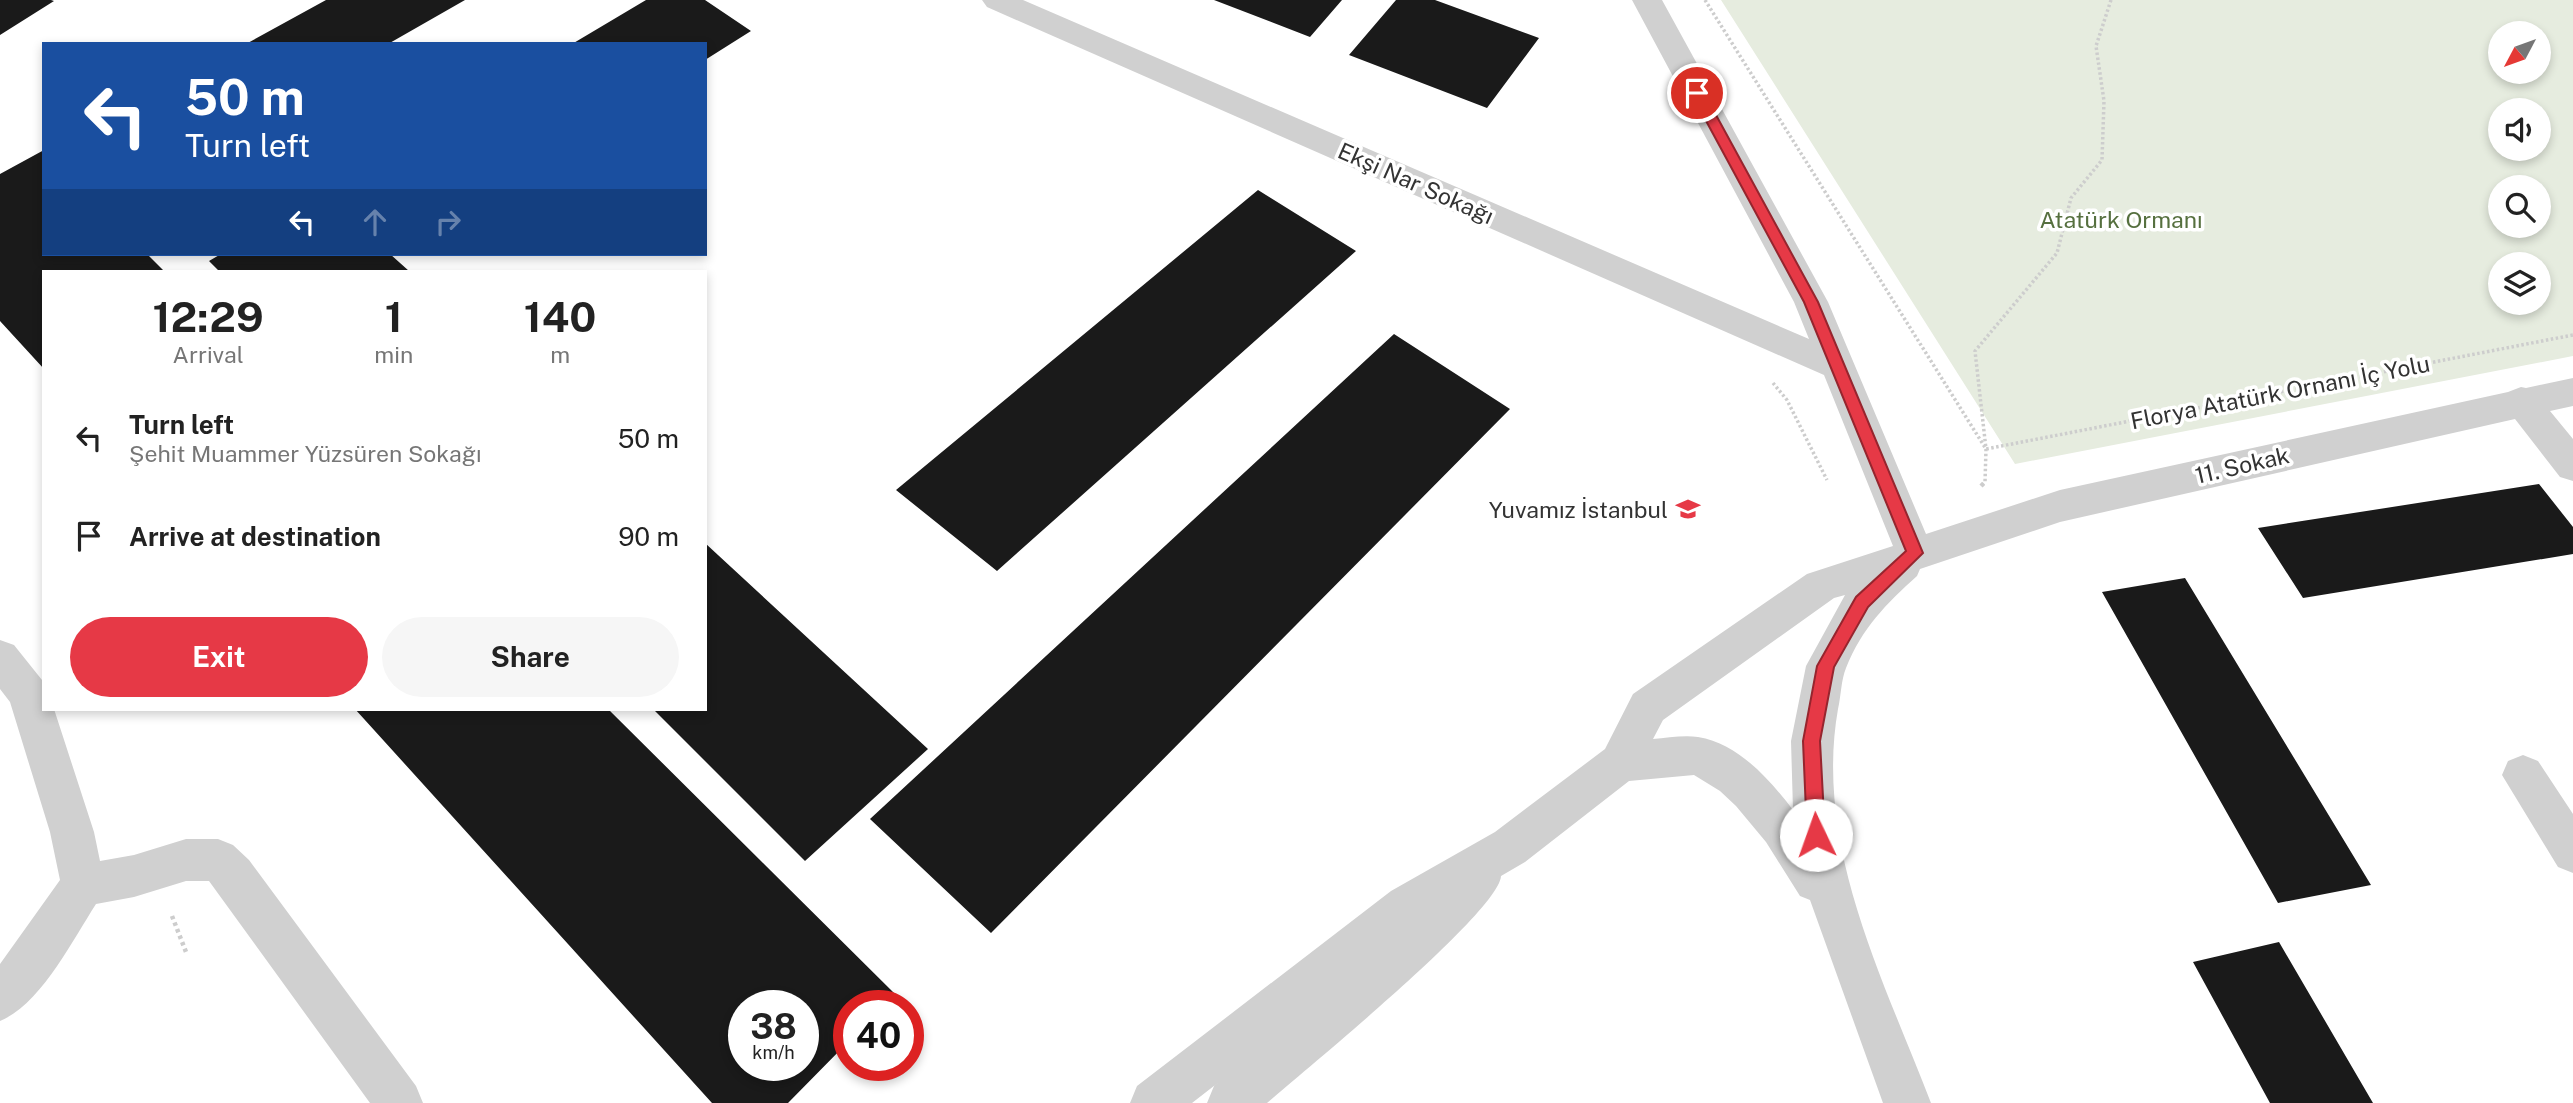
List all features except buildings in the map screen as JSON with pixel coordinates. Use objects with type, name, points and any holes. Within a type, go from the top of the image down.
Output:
[{"type":"street","name":"Ekşi Nar Sokağı","points":[[998,0],[1835,365]]},
{"type":"street","points":[[1647,0],[1811,302],[1915,553],[1862,602],[1826,666],[1812,741],[1816,835],[1835,911],[1907,1103]]},
{"type":"street","name":"11. Sokak","points":[[1620,763],[1648,707],[1822,586],[2060,506],[2521,401],[2573,392]]},
{"type":"street","points":[[2521,401],[2573,466]]},
{"type":"street","points":[[0,658],[28,693],[72,832],[83,885]]},
{"type":"street","points":[[1154,1103],[1407,906],[1510,847],[1620,763],[1700,756],[1740,780],[1786,835],[1835,911]]},
{"type":"street","points":[[2523,775],[2573,852]]},
{"type":"street","points":[[1231,1103],[1422,939],[1510,847]]},
{"type":"street","points":[[0,999],[23,973],[83,885],[134,876],[186,860],[218,860],[233,875],[399,1103]]},
{"type":"path","points":[[1705,0],[1986,449]]},
{"type":"path","points":[[1976,490],[1985,482],[1986,449],[1975,351],[2057,253],[2071,198],[2102,160],[2104,101],[2096,46],[2111,0]]},
{"type":"path","name":"Florya Atatürk Ornanı İç Yolu","points":[[1986,449],[2573,335]]},
{"type":"path","points":[[1764,375],[1787,400],[1827,480]]},
{"type":"path","points":[[172,916],[186,952]]},
{"type":"green space","name":"Atatürk Ormanı","points":[[1721,0],[2573,0],[2573,356],[2015,464]]},
{"type":"place","name":"Yuvamız İstanbul","points":[[1688,509]]},
{"type":"route","points":[[1697,93],[1811,302],[1915,553],[1862,602],[1826,666],[1812,741],[1816,835]]}]
